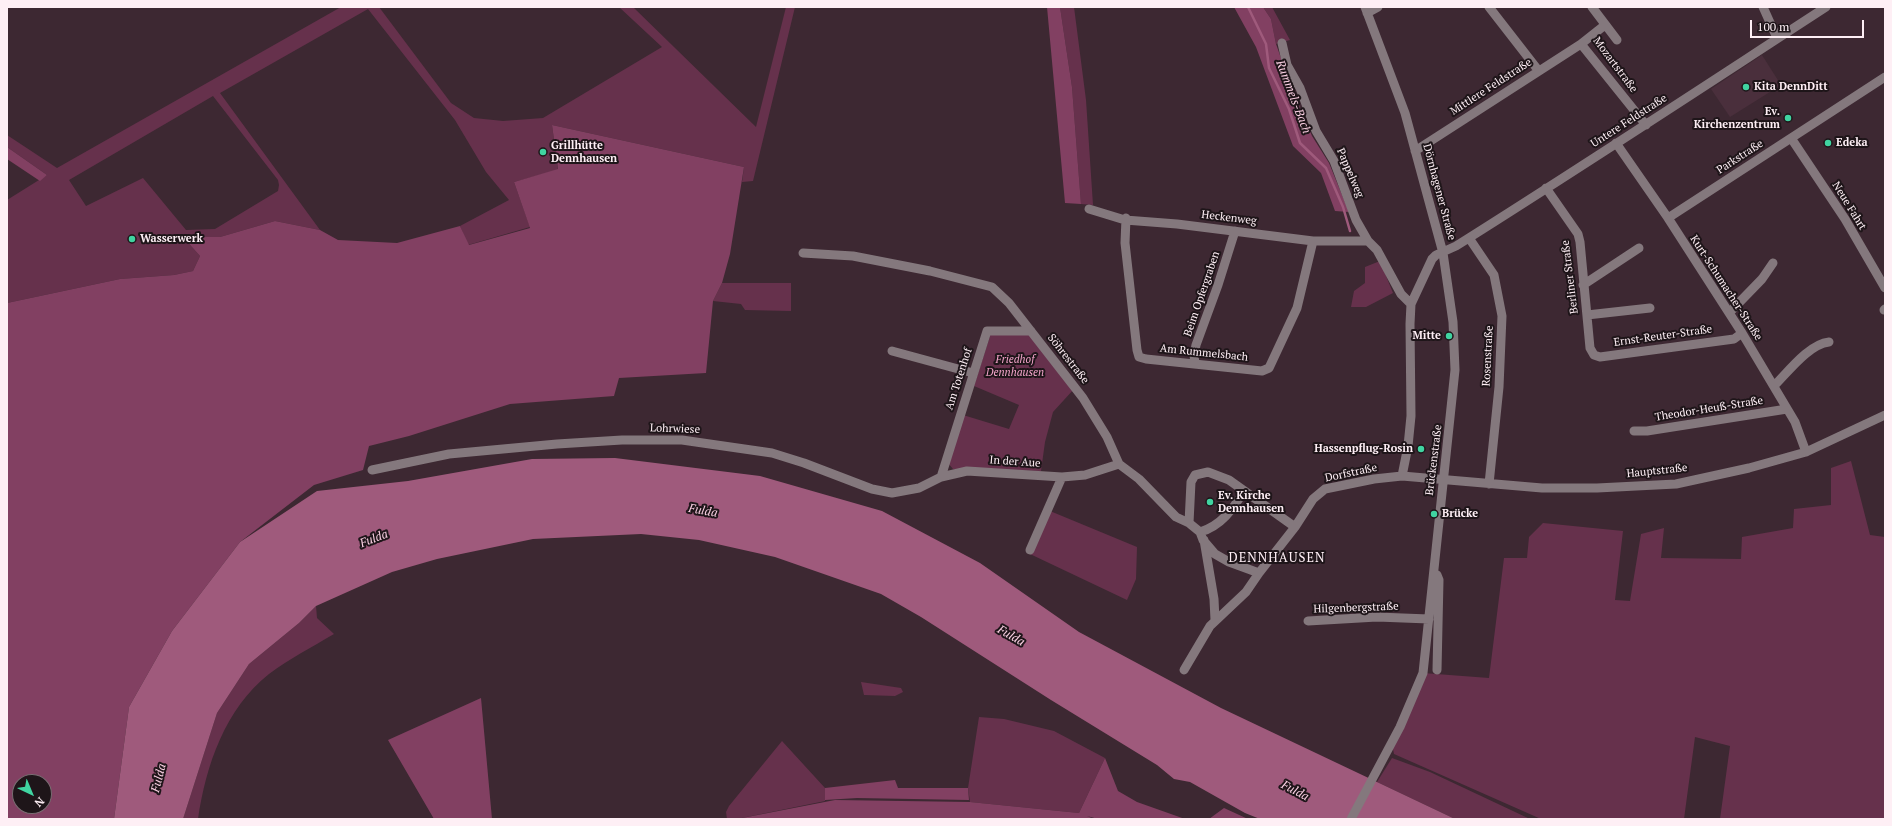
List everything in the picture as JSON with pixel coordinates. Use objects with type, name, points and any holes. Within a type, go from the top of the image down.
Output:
[{"type":"street","points":[[1366,10],[1378,7]]},
{"type":"street","points":[[1489,7],[1538,70]]},
{"type":"street","name":"Mozartstraße","points":[[1592,7],[1617,40]]},
{"type":"street","points":[[1763,7],[1776,38]]},
{"type":"street","name":"Untere Feldstraße","points":[[1443,253],[1646,125],[1776,38],[1826,7]]},
{"type":"street","name":"Dörnhagener Straße","points":[[1366,10],[1405,113],[1443,253],[1436,255],[1432,259],[1411,304],[1411,416],[1408,446],[1402,476]]},
{"type":"street","name":"Mozartstraße","points":[[1605,25],[1581,44],[1646,125]]},
{"type":"street","name":"Pappelweg","points":[[1282,43],[1287,65],[1300,88],[1316,131],[1334,161],[1356,220],[1368,241],[1377,250],[1401,294],[1411,304]]},
{"type":"street","name":"Mittlere Feldstraße","points":[[1415,151],[1538,70],[1581,44]]},
{"type":"street","name":"Parkstraße","points":[[1668,218],[1885,77]]},
{"type":"street","name":"Neue Fahrt","points":[[1791,138],[1845,219],[1885,288]]},
{"type":"street","name":"Kurt-Schumacher-Straße","points":[[1616,143],[1668,218],[1742,333],[1795,422],[1806,452]]},
{"type":"street","name":"Berliner Straße","points":[[1546,188],[1578,234],[1590,348]]},
{"type":"street","name":"Heckenweg","points":[[1089,209],[1125,220],[1126,218],[1312,241],[1368,241]]},
{"type":"street","name":"Am Rummelsbach","points":[[1126,218],[1125,243],[1130,296],[1139,357],[1195,364],[1262,371],[1269,368],[1297,308],[1312,241]]},
{"type":"street","name":"Beim Opfergraben","points":[[1195,364],[1194,355],[1196,345],[1218,285],[1235,231]]},
{"type":"street","name":"Rosenstraße","points":[[1469,238],[1494,275],[1502,316],[1499,387],[1488,484]]},
{"type":"street","points":[[1583,285],[1639,248]]},
{"type":"street","name":"Söhrestraße","points":[[803,253],[853,256],[930,271],[992,287],[1009,302],[1096,416],[1107,437],[1118,464]]},
{"type":"street","name":"Brückenstraße","points":[[1437,670],[1439,580],[1434,570],[1454,370],[1453,322],[1443,253]]},
{"type":"street","points":[[1729,313],[1762,280],[1773,263]]},
{"type":"street","points":[[1587,315],[1650,308]]},
{"type":"street","name":"Am Totenhof","points":[[940,477],[987,331],[1031,331]]},
{"type":"street","name":"Ernst-Reuter-Straße","points":[[1590,348],[1594,354],[1600,357],[1734,339],[1742,333]]},
{"type":"street","points":[[1774,386],[1812,348],[1822,343],[1829,342]]},
{"type":"street","points":[[892,351],[973,373]]},
{"type":"street","name":"Theodor-Heuß-Straße","points":[[1634,431],[1648,431],[1787,409]]},
{"type":"street","name":"Hauptstraße","points":[[1444,480],[1542,488],[1597,488],[1676,484],[1750,468],[1806,452],[1885,415]]},
{"type":"street","name":"Lohrwiese","points":[[372,470],[448,454],[622,440],[682,440],[772,453],[804,463],[872,489],[892,493],[919,488],[940,477],[966,471]]},
{"type":"street","points":[[1118,464],[1139,480],[1176,516],[1189,523],[1202,536],[1215,554],[1229,562],[1259,572]]},
{"type":"street","name":"In der Aue","points":[[966,471],[1062,477],[1084,475],[1118,464]]},
{"type":"street","points":[[1189,523],[1191,482],[1195,475],[1208,472],[1228,480],[1295,527]]},
{"type":"street","name":"Dorfstraße","points":[[1184,670],[1197,646],[1216,620],[1246,592],[1259,572],[1295,527],[1313,499],[1325,489],[1374,479],[1402,476],[1444,480]]},
{"type":"street","points":[[1030,550],[1062,477]]},
{"type":"street","points":[[1202,536],[1231,512],[1244,492]]},
{"type":"street","points":[[1202,536],[1214,599],[1216,620]]},
{"type":"street","points":[[1351,819],[1400,727],[1423,673],[1434,570]]},
{"type":"street","name":"Hilgenbergstraße","points":[[1308,621],[1377,617],[1429,619]]},
{"type":"shaded area","points":[[1047,7],[1060,7],[1072,87],[1081,204],[1065,203]]},
{"type":"shaded area","points":[[1234,7],[1263,7],[1271,19],[1276,44],[1291,86],[1312,136],[1329,163],[1349,212],[1335,211],[1321,173],[1293,146],[1256,47]]},
{"type":"shaded area","name":"Kita DennDitt","points":[[1762,55],[1781,85],[1730,117],[1711,89]]},
{"type":"shaded area","points":[[552,125],[744,167],[730,254],[722,283],[713,301],[706,373],[619,378],[614,396],[510,404],[409,436],[369,446],[363,470],[314,485],[240,542],[172,631],[129,707],[114,819],[7,819],[7,303],[120,279],[174,275],[193,271],[200,256],[183,237],[220,237],[275,221],[320,230],[338,240],[397,243],[460,226],[469,245],[530,228],[514,182],[558,169]]},
{"type":"shaded area","points":[[7,147],[47,175],[40,181],[7,159]]},
{"type":"shaded area","points":[[481,698],[492,819],[434,819],[388,740]]},
{"type":"shaded area","points":[[1105,758],[1118,791],[1137,802],[1185,819],[1098,819],[1087,816],[1094,819],[737,819],[835,800],[970,802],[1079,813]]},
{"type":"shaded area","points":[[895,780],[898,788],[968,788],[969,800],[857,798],[825,800],[825,788]]},
{"type":"shaded area","points":[[1224,808],[1248,819],[1209,819]]},
{"type":"green space","points":[[341,7],[379,7],[451,103],[474,118],[503,121],[543,118],[662,47],[619,7],[633,7],[756,127],[786,7],[795,7],[753,181],[742,182],[744,167],[552,125],[558,170],[514,182],[530,227],[468,245],[460,226],[509,200],[486,172],[455,120],[368,9],[220,93],[320,230],[275,221],[220,237],[183,237],[200,256],[193,271],[174,275],[120,279],[7,303],[7,200],[47,175],[7,147],[7,135],[57,168]],"holes":[[[213,96],[278,180],[278,191],[215,229],[186,230],[143,178],[86,206],[69,180]]]},
{"type":"green space","points":[[1060,7],[1074,7],[1086,100],[1093,205],[1081,204],[1072,87]]},
{"type":"green space","points":[[1263,7],[1272,7],[1290,40],[1276,44],[1271,19]]},
{"type":"green space","points":[[1380,261],[1393,293],[1366,307],[1351,307],[1354,291],[1365,283],[1365,267]]},
{"type":"green space","points":[[722,283],[791,283],[791,311],[745,310],[741,304],[713,301]]},
{"type":"green space","name":"Friedhof Dennhausen","points":[[991,333],[1030,333],[1074,389],[1053,412],[1045,442],[1041,471],[953,469],[948,463],[963,415],[1009,429],[1019,405],[974,386]]},
{"type":"green space","points":[[1851,461],[1870,535],[1885,537],[1885,819],[1720,819],[1730,746],[1695,737],[1684,819],[1541,819],[1394,754],[1392,744],[1423,673],[1489,678],[1504,558],[1527,558],[1529,537],[1543,523],[1623,531],[1615,600],[1630,601],[1641,534],[1664,528],[1661,558],[1741,559],[1742,537],[1793,528],[1794,509],[1831,505],[1831,468]]},
{"type":"green space","points":[[1050,511],[1137,547],[1136,579],[1127,600],[1030,554]]},
{"type":"green space","points":[[316,606],[317,618],[334,634],[269,674],[240,704],[229,721],[212,759],[206,778],[198,819],[183,819],[217,713],[249,664],[299,623]]},
{"type":"green space","points":[[861,682],[901,688],[903,692],[895,696],[864,695]]},
{"type":"green space","points":[[979,717],[1004,719],[1054,731],[1105,758],[1079,813],[970,802],[968,788]]},
{"type":"green space","points":[[782,741],[825,788],[825,801],[737,819],[727,819],[726,812],[729,806]]},
{"type":"green space","points":[[1392,758],[1430,772],[1530,819],[1455,819],[1377,782]]},
{"type":"water","name":"Fulda","points":[[615,458],[760,476],[882,511],[980,563],[1079,632],[1221,708],[1455,819],[1260,819],[1245,813],[1190,782],[1174,779],[1157,765],[1051,700],[921,617],[881,594],[775,557],[699,540],[641,534],[533,539],[437,559],[392,572],[316,606],[299,623],[249,664],[217,713],[183,819],[114,819],[129,707],[172,631],[240,542],[317,491],[408,481],[532,459]]},
{"type":"waterway","name":"Rummels-Bach","points":[[1248,7],[1266,44],[1269,68],[1289,109],[1300,143],[1326,168],[1343,207],[1350,231]]},
{"type":"place","name":"Kita DennDitt","points":[[1746,87]]},
{"type":"place","name":"Ev. Kirchenzentrum","points":[[1788,118]]},
{"type":"place","name":"Edeka","points":[[1828,143]]},
{"type":"place","name":"Grillhütte Dennhausen","points":[[543,152]]},
{"type":"place","name":"Wasserwerk","points":[[132,239]]},
{"type":"place","name":"Mitte","points":[[1449,336]]},
{"type":"place","name":"Hassenpflug-Rosin","points":[[1421,449]]},
{"type":"place","name":"Ev. Kirche Dennhausen","points":[[1210,502]]},
{"type":"place","name":"Brücke","points":[[1434,514]]},
{"type":"district","name":"DENNHAUSEN","points":[[1277,558]]}]
